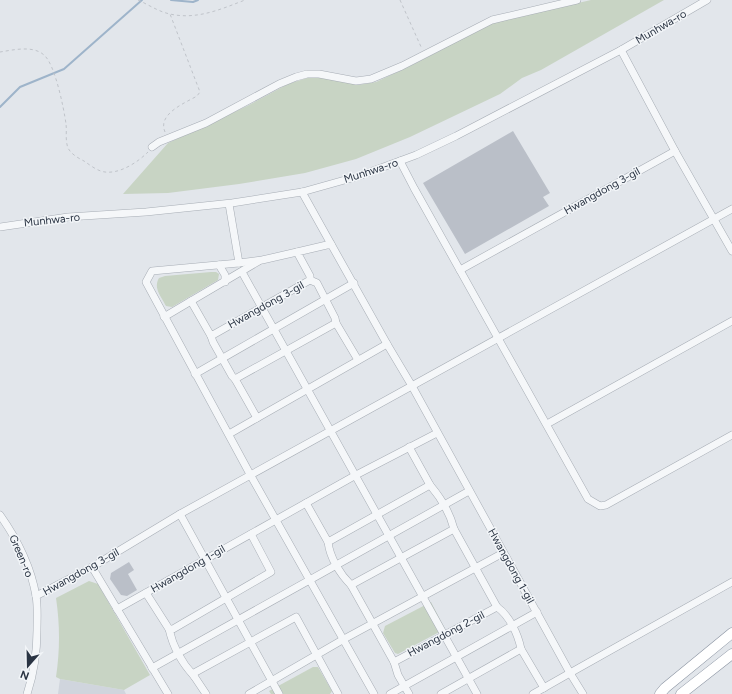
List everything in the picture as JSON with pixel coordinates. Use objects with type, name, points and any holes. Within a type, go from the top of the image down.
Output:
[{"type":"highway","points":[[660,694],[665,688],[732,633]]},
{"type":"highway","points":[[666,694],[732,642]]},
{"type":"highway","points":[[681,694],[732,654]]},
{"type":"street","points":[[152,147],[168,138],[206,123],[278,84],[296,77],[307,74],[320,74],[356,81],[382,76],[426,55],[492,20],[577,0]]},
{"type":"street","name":"Munhwa-ro","points":[[0,226],[68,217],[146,212],[229,204],[302,192],[359,176],[416,155],[456,136],[621,50],[707,0]]},
{"type":"street","points":[[621,50],[675,151],[732,251]]},
{"type":"street","name":"Hwangdong 3-gil","points":[[460,270],[675,151]]},
{"type":"street","points":[[400,161],[588,499],[600,506],[606,505],[732,435]]},
{"type":"street","points":[[302,192],[412,386]]},
{"type":"street","points":[[229,204],[239,263]]},
{"type":"street","name":"Hwangdong 3-gil","points":[[36,596],[92,567],[180,514],[732,210]]},
{"type":"street","points":[[331,244],[262,260],[152,271],[146,282],[251,476],[374,694]]},
{"type":"street","name":"Hwangdong 3-gil","points":[[211,336],[310,280],[310,276],[297,252]]},
{"type":"street","points":[[164,317],[262,260]]},
{"type":"street","points":[[219,264],[225,275],[225,282]]},
{"type":"street","points":[[242,272],[477,694]]},
{"type":"street","points":[[310,280],[317,283],[335,318],[336,323],[358,360]]},
{"type":"street","points":[[195,374],[354,283]]},
{"type":"street","points":[[191,301],[257,418]]},
{"type":"street","points":[[547,424],[732,321]]},
{"type":"street","points":[[235,379],[336,323]]},
{"type":"street","points":[[229,434],[387,344]]},
{"type":"street","name":"Hwangdong 1-gil","points":[[412,386],[503,553],[583,694]]},
{"type":"street","name":"Hwangdong 1-gil","points":[[117,609],[356,475],[437,433]]},
{"type":"street","points":[[328,542],[430,485],[409,447]]},
{"type":"street","name":"Hwangdong 2-gil","points":[[394,662],[497,607],[454,529],[451,518],[444,505],[430,485]]},
{"type":"street","points":[[152,668],[469,491]]},
{"type":"street","points":[[306,503],[328,542],[329,550],[337,566],[345,579],[351,585],[394,662],[398,675],[409,694]]},
{"type":"street","points":[[180,514],[279,694]]},
{"type":"street","name":"Green-ro","points":[[0,515],[22,553],[30,573],[36,596],[37,643],[33,673],[27,694]]},
{"type":"street","points":[[351,585],[454,529]]},
{"type":"street","points":[[169,629],[173,629],[271,572],[251,534]]},
{"type":"street","points":[[249,694],[372,624],[503,553]]},
{"type":"street","points":[[92,567],[168,694]]},
{"type":"street","points":[[533,694],[732,582]]},
{"type":"street","name":"Hwangdong 1-gil","points":[[146,593],[169,629],[172,643],[184,665],[194,676]]},
{"type":"street","points":[[497,607],[503,611],[512,626],[518,638],[521,649],[544,688]]},
{"type":"street","points":[[390,694],[537,612]]},
{"type":"street","points":[[206,694],[194,676],[194,673],[296,617],[338,694]]},
{"type":"street","points":[[442,694],[521,649]]},
{"type":"path","points":[[138,0],[170,14],[182,17],[208,13],[245,0]]},
{"type":"path","points":[[400,0],[419,45],[426,55]]},
{"type":"path","points":[[168,138],[163,127],[164,122],[171,112],[197,96],[200,92],[170,14]]},
{"type":"path","points":[[0,52],[22,49],[40,52],[46,56],[53,69],[57,82],[66,124],[67,146],[75,156],[98,170],[112,172],[120,170],[141,159],[152,147]]},
{"type":"shaded area","points":[[60,679],[124,690],[126,694],[58,694]]},
{"type":"green space","points":[[591,0],[664,0],[541,70],[522,78],[500,94],[410,137],[356,159],[305,173],[239,184],[168,193],[123,194],[168,143],[247,106],[288,84],[307,78],[328,78],[358,85],[376,82],[492,23]]},
{"type":"green space","points":[[216,272],[219,274],[218,280],[172,307],[166,306],[157,289],[157,282],[159,278],[165,276]]},
{"type":"green space","points":[[89,581],[98,584],[150,675],[124,690],[60,679],[56,677],[59,638],[56,598]]},
{"type":"green space","points":[[431,602],[445,629],[398,654],[395,653],[383,633],[385,626]]},
{"type":"green space","points":[[313,667],[318,667],[332,691],[330,694],[271,694],[269,691]]},
{"type":"building","points":[[513,131],[550,193],[543,197],[549,206],[465,254],[423,183]]},
{"type":"building","points":[[129,562],[134,570],[128,574],[137,590],[127,596],[121,595],[110,579],[111,573]]},
{"type":"waterway","points":[[0,107],[20,87],[64,69],[142,0]]},
{"type":"waterway","points":[[171,0],[193,2],[198,0]]}]
